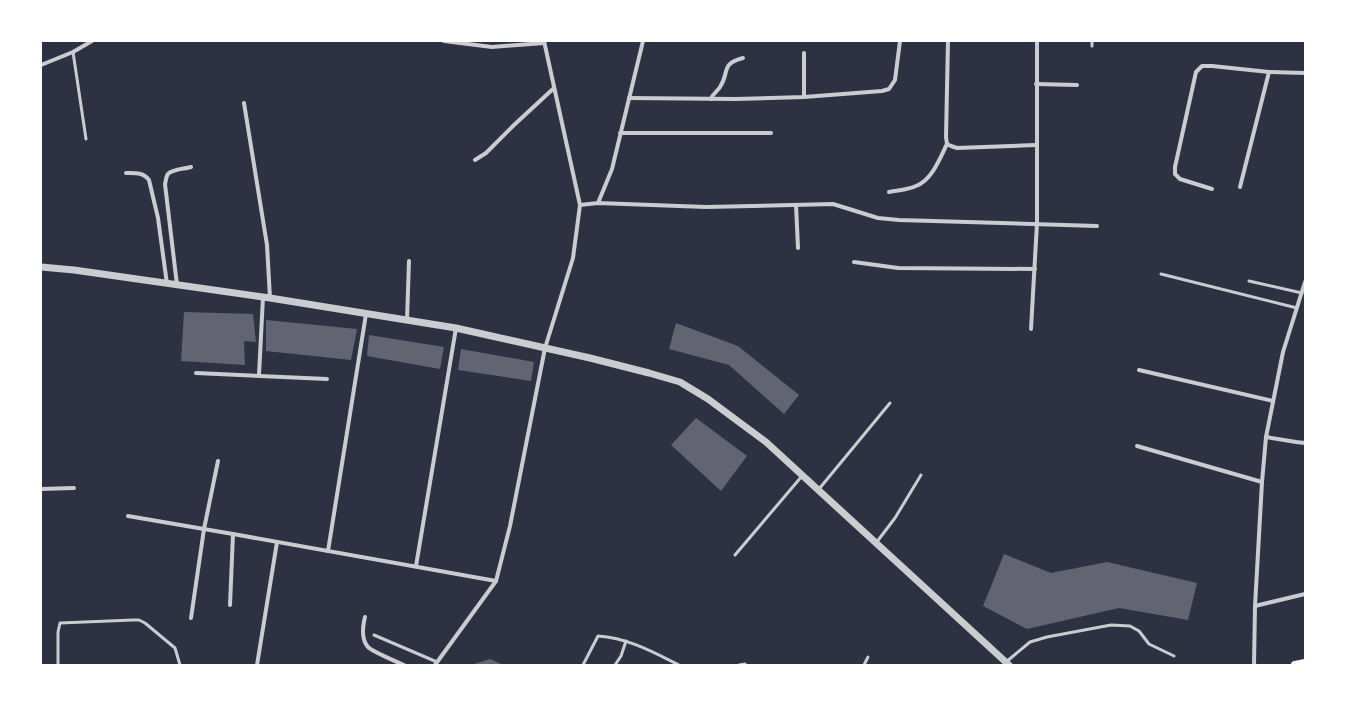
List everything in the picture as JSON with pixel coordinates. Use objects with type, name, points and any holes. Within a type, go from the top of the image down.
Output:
[{"type":"main road","points":[[1295,665],[1305,663]]},
{"type":"street","points":[[41,65],[73,52],[92,41]]},
{"type":"street","points":[[436,663],[496,581],[510,526],[545,348],[573,258],[580,206],[544,42],[492,47],[444,41]]},
{"type":"street","points":[[598,203],[612,169],[642,41]]},
{"type":"street","points":[[629,98],[711,99],[804,97],[882,91],[889,89],[895,80],[900,41]]},
{"type":"street","points":[[889,192],[910,189],[918,186],[936,166],[947,144],[948,41]]},
{"type":"street","points":[[1031,329],[1037,223],[1036,41]]},
{"type":"street","points":[[804,53],[804,97]]},
{"type":"street","points":[[711,99],[712,94],[722,85],[728,66],[735,60],[743,58]]},
{"type":"street","points":[[1212,189],[1180,179],[1175,174],[1175,167],[1196,72],[1202,66],[1212,66],[1269,72],[1305,73]]},
{"type":"street","points":[[1240,187],[1269,72]]},
{"type":"street","points":[[1036,84],[1077,85]]},
{"type":"street","points":[[475,160],[486,153],[554,88]]},
{"type":"street","points":[[244,103],[267,245],[266,298],[259,375]]},
{"type":"street","points":[[620,133],[771,133]]},
{"type":"street","points":[[947,144],[957,148],[1036,145]]},
{"type":"street","points":[[177,285],[165,184],[168,173],[191,167]]},
{"type":"street","points":[[126,173],[146,175],[149,180],[158,218],[167,284]]},
{"type":"street","points":[[580,206],[598,203],[706,207],[833,204],[878,218],[898,220],[1098,226]]},
{"type":"street","points":[[796,204],[798,248]]},
{"type":"street","points":[[407,320],[409,261]]},
{"type":"street","points":[[854,262],[898,268],[1035,269]]},
{"type":"street","points":[[41,267],[74,270],[266,298],[456,328],[605,361],[649,372],[680,382],[708,399],[766,442],[1007,664]]},
{"type":"street","points":[[1254,665],[1255,606],[1266,437],[1283,352],[1305,282]]},
{"type":"street","points":[[328,551],[366,314]]},
{"type":"street","points":[[416,566],[456,328]]},
{"type":"street","points":[[1139,370],[1273,401]]},
{"type":"street","points":[[196,373],[327,379]]},
{"type":"street","points":[[1266,437],[1305,443]]},
{"type":"street","points":[[1138,446],[1262,482]]},
{"type":"street","points":[[191,618],[204,529],[218,461]]},
{"type":"street","points":[[41,489],[74,488]]},
{"type":"street","points":[[128,516],[496,581]]},
{"type":"street","points":[[230,605],[233,534]]},
{"type":"street","points":[[257,665],[277,542]]},
{"type":"street","points":[[1255,606],[1305,594]]},
{"type":"street","points":[[365,616],[362,626],[365,641],[368,647],[404,665]]},
{"type":"lane","points":[[1092,41],[1092,46]]},
{"type":"lane","points":[[73,52],[86,139]]},
{"type":"lane","points":[[1161,274],[1297,308]]},
{"type":"lane","points":[[1249,281],[1302,294]]},
{"type":"lane","points":[[818,490],[890,403]]},
{"type":"lane","points":[[876,543],[895,518],[921,475]]},
{"type":"lane","points":[[735,555],[802,476]]},
{"type":"lane","points":[[58,665],[58,626],[60,623],[139,620],[175,648],[180,665]]},
{"type":"lane","points":[[1007,664],[1030,642],[1047,637],[1111,625],[1130,626],[1139,631],[1149,644],[1174,656]]},
{"type":"lane","points":[[374,635],[436,663]]},
{"type":"lane","points":[[583,665],[598,636],[614,637],[641,646],[679,665]]},
{"type":"lane","points":[[615,665],[621,656],[626,641]]},
{"type":"lane","points":[[864,665],[868,657]]},
{"type":"lane","points":[[739,665],[745,664]]},
{"type":"building","points":[[184,312],[253,314],[256,342],[244,341],[245,365],[181,361]]},
{"type":"building","points":[[266,320],[357,329],[351,360],[266,351]]},
{"type":"building","points":[[676,323],[738,346],[799,395],[784,414],[729,365],[669,349]]},
{"type":"building","points":[[369,335],[444,347],[440,369],[367,356]]},
{"type":"building","points":[[461,349],[534,362],[531,381],[458,370]]},
{"type":"building","points":[[696,418],[747,456],[721,491],[671,445]]},
{"type":"building","points":[[1004,554],[1051,573],[1107,562],[1197,583],[1188,620],[1119,608],[1027,629],[983,606]]},
{"type":"building","points":[[490,659],[503,665],[471,665]]}]
